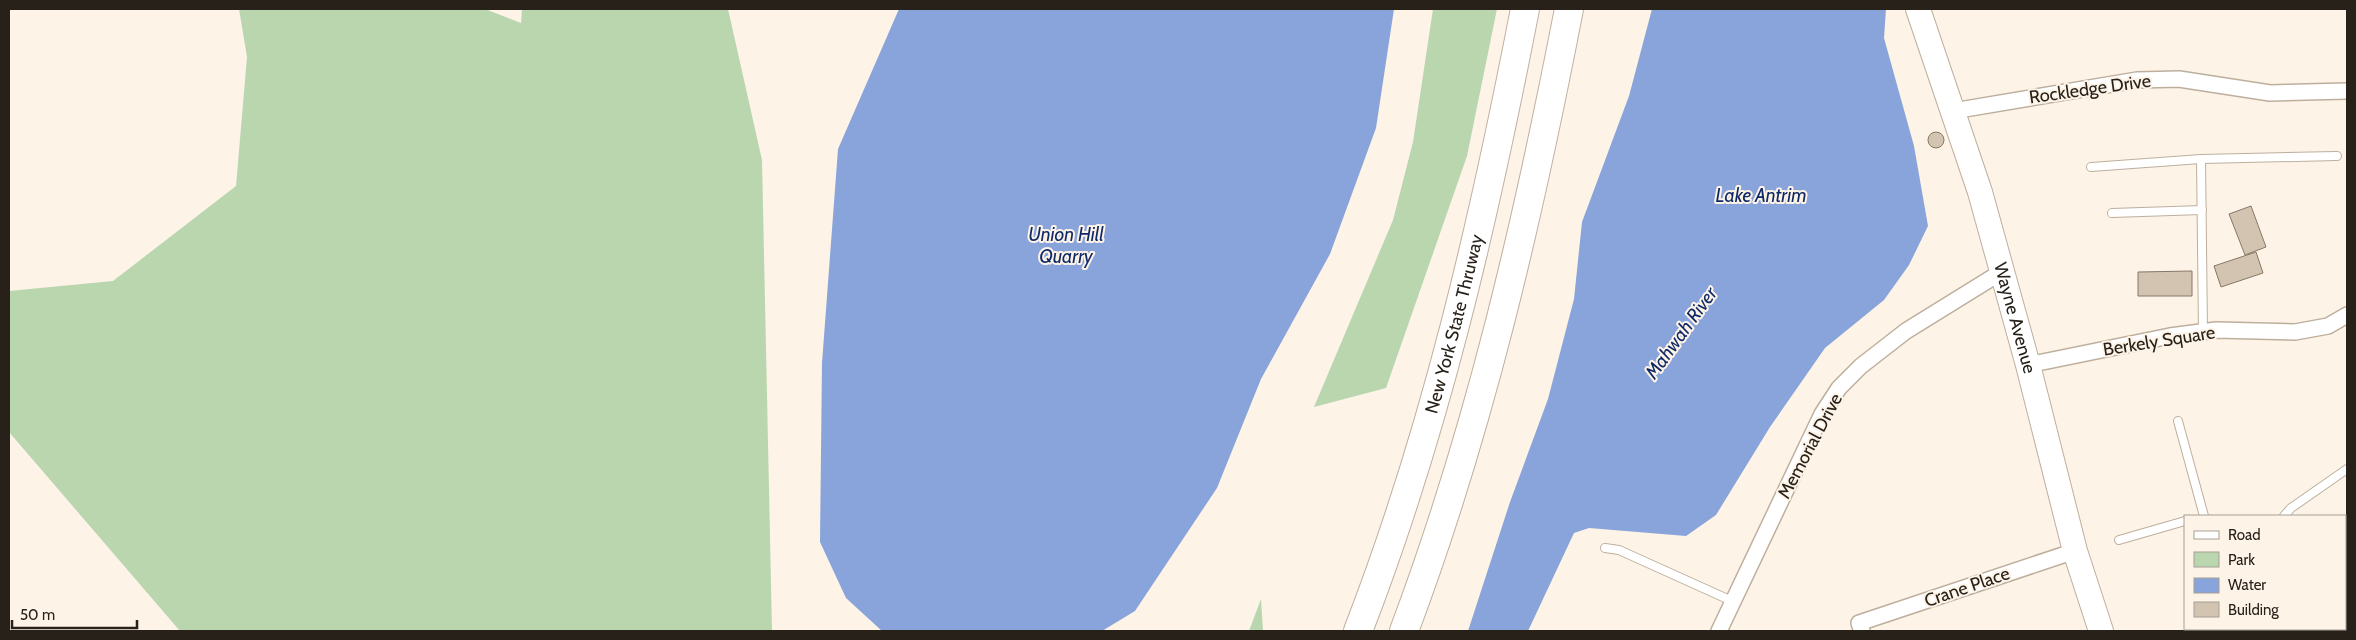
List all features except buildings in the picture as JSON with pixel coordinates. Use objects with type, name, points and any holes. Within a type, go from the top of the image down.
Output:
[{"type":"highway","name":"New York State Thruway","points":[[1358,631],[1407,490],[1453,340],[1495,162],[1525,9]]},
{"type":"highway","points":[[1404,631],[1441,524],[1496,342],[1536,171],[1568,9]]},
{"type":"main road","name":"Wayne Avenue","points":[[1918,9],[1953,111],[2003,271],[2075,551],[2101,631]]},
{"type":"street","name":"Rockledge Drive","points":[[1953,111],[2137,80],[2179,79],[2270,93],[2347,91]]},
{"type":"street","name":"Memorial Drive","points":[[1719,631],[1822,414],[1839,388],[1861,366],[1906,331],[2003,271]]},
{"type":"street","name":"Berkely Square","points":[[2028,365],[2170,336],[2203,332],[2295,332],[2328,326],[2347,315]]},
{"type":"street","name":"Crane Place","points":[[1860,627],[2075,551]]},
{"type":"lane","points":[[2091,167],[2201,159],[2337,156]]},
{"type":"lane","points":[[2201,159],[2203,332]]},
{"type":"lane","points":[[2112,213],[2202,210]]},
{"type":"lane","points":[[2178,421],[2204,515]]},
{"type":"lane","points":[[2285,515],[2291,508],[2347,469]]},
{"type":"lane","points":[[2119,540],[2184,521]]},
{"type":"lane","points":[[1605,548],[1619,550],[1732,601]]},
{"type":"green space","points":[[239,9],[485,9],[521,23],[522,9],[728,9],[762,160],[772,631],[180,631],[9,432],[9,291],[113,281],[236,186],[247,57]]},
{"type":"green space","points":[[1433,9],[1497,9],[1467,156],[1386,388],[1314,407],[1393,220],[1413,142]]},
{"type":"green space","points":[[1261,599],[1263,631],[1249,631]]},
{"type":"water","name":"Union Hill Quarry","points":[[899,9],[1394,9],[1376,128],[1330,254],[1261,379],[1217,488],[1135,611],[1102,631],[882,631],[846,598],[820,542],[822,363],[838,149]]},
{"type":"water","name":"Lake Antrim","points":[[1652,9],[1886,9],[1884,38],[1914,146],[1928,226],[1909,265],[1884,300],[1825,348],[1770,427],[1716,515],[1686,536],[1589,528],[1574,533],[1528,631],[1468,631],[1510,502],[1548,399],[1574,299],[1582,222],[1629,96]]},
{"type":"water label","name":"Mahwah River","points":[[1681,333]]}]
